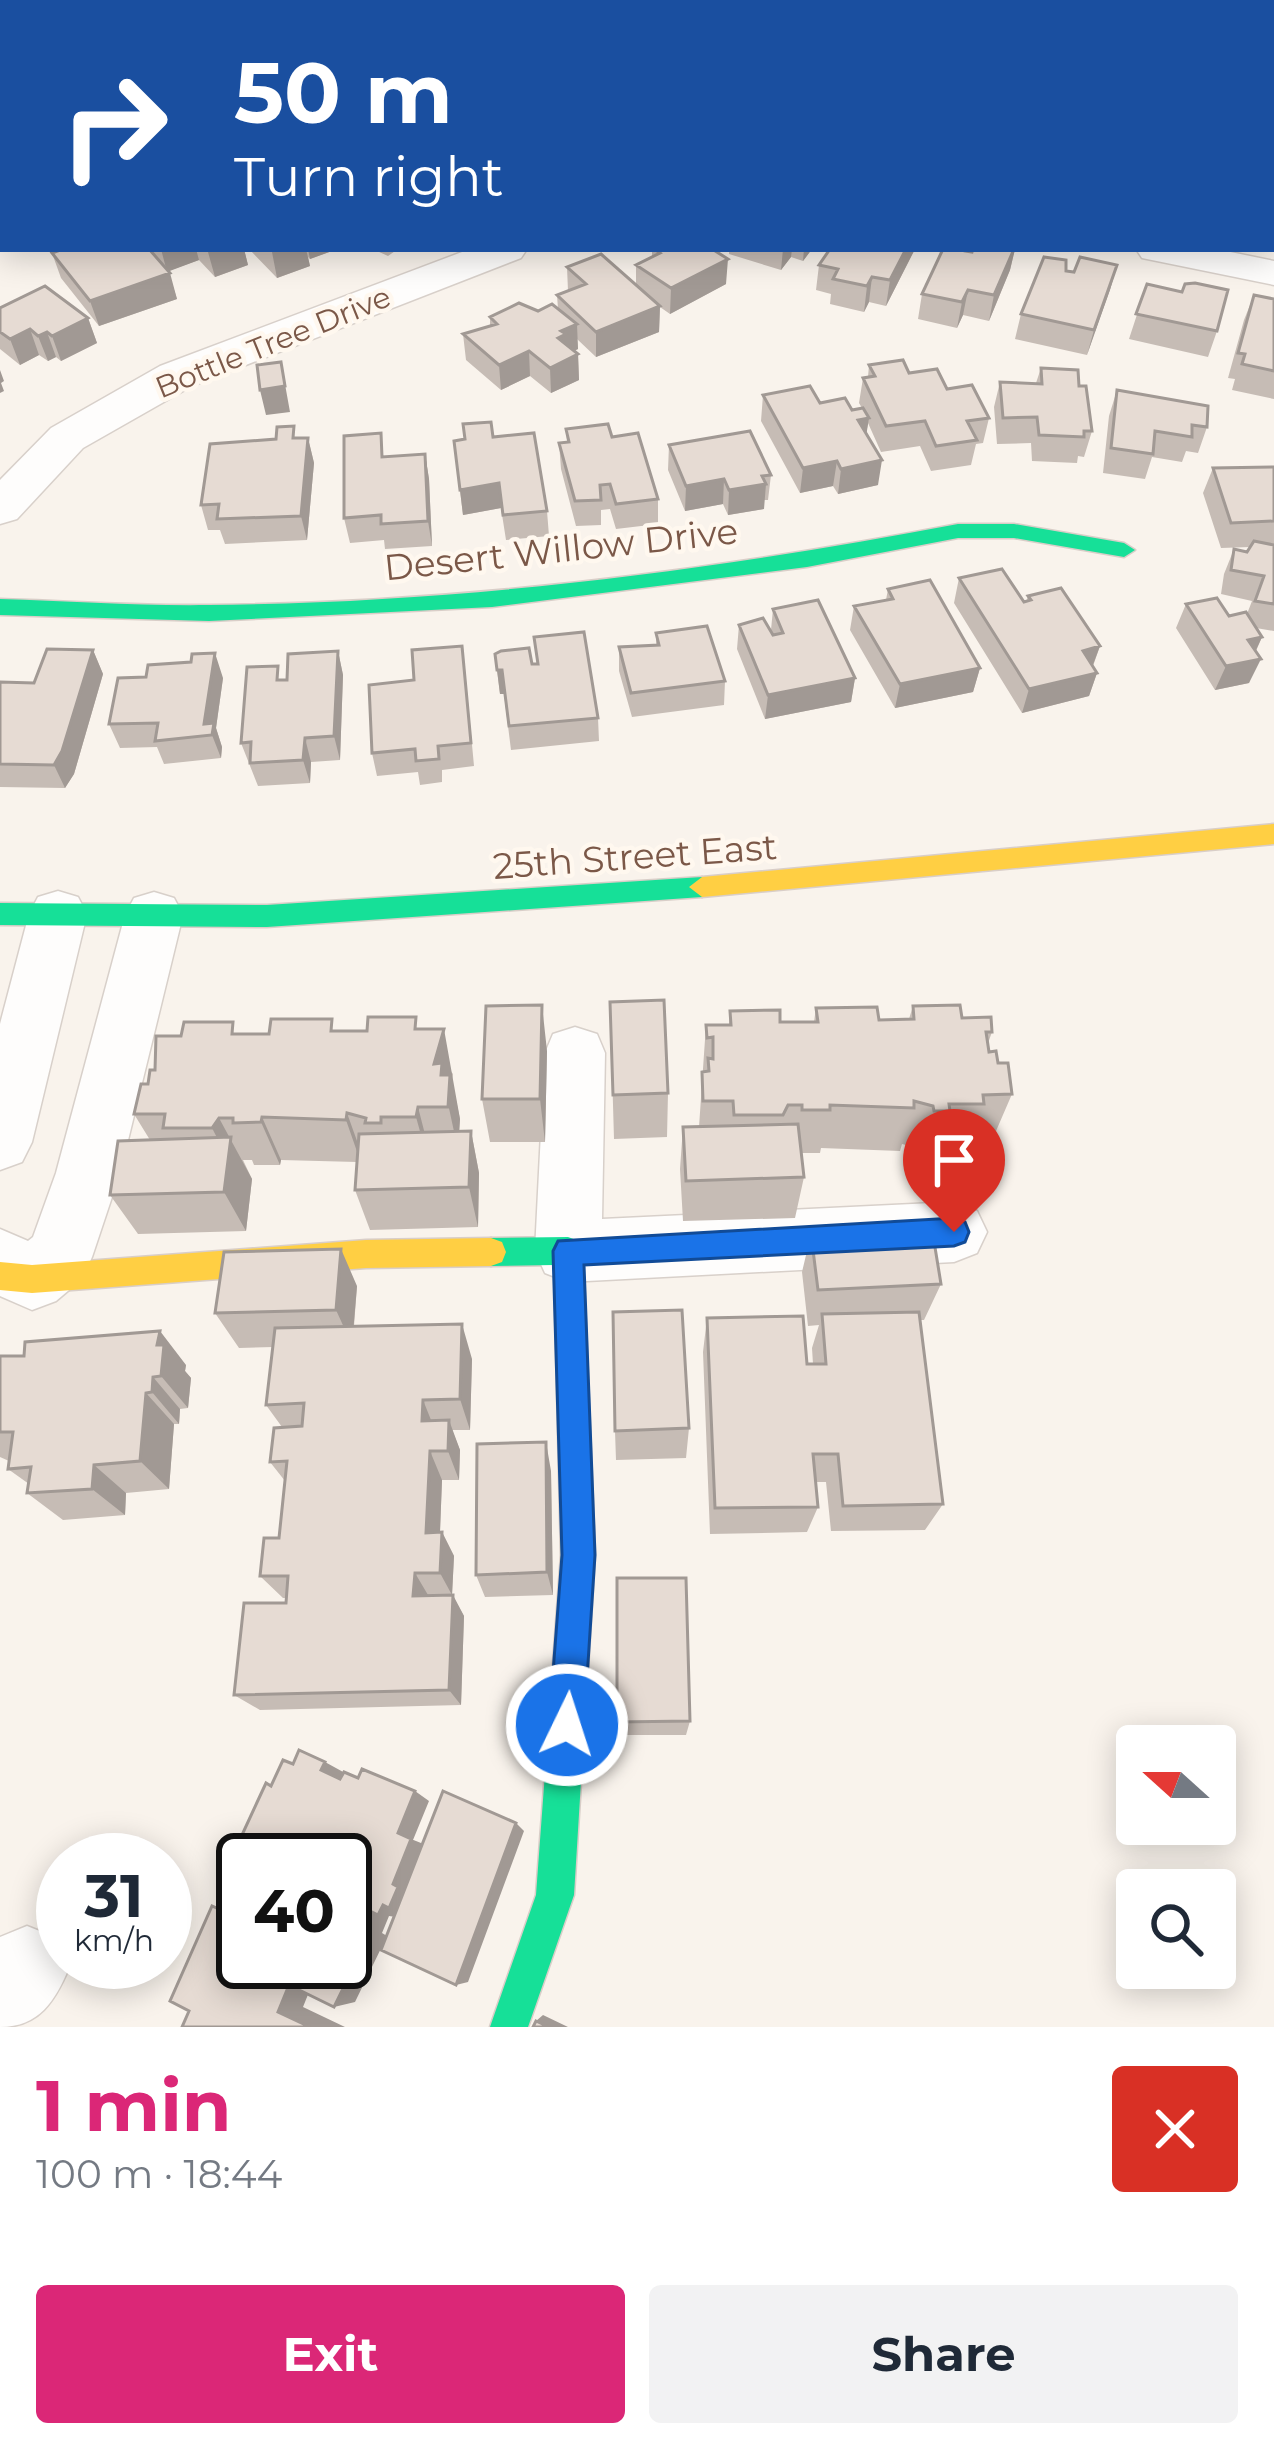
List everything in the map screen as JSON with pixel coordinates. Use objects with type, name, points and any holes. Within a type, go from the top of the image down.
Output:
[{"type":"street","name":"Bottle Tree Drive","points":[[0,508],[67,438],[176,376],[499,252]]},
{"type":"street","points":[[1170,252],[1274,274]]},
{"type":"street","name":"Desert Willow Drive","points":[[0,608],[208,613],[492,598],[807,560],[958,531],[1014,531],[1124,550]]},
{"type":"street","name":"25th Street East","points":[[29,914],[267,916],[584,898],[1274,834]]},
{"type":"street","points":[[0,1142],[29,914]]},
{"type":"street","points":[[11,1272],[59,1258],[88,1173],[154,915]]},
{"type":"street","points":[[508,2027],[555,1895],[578,1555],[568,1251],[575,1053]]},
{"type":"street","points":[[11,1272],[954,1232]]},
{"type":"building","points":[[152,252],[170,273],[90,301],[52,253]]},
{"type":"building","points":[[717,252],[728,259],[671,288],[636,265],[660,253]]},
{"type":"building","points":[[828,252],[904,252],[890,280],[872,277],[867,286],[833,279],[838,269],[819,265]]},
{"type":"building","points":[[942,252],[1013,252],[994,295],[968,290],[962,302],[922,294]]},
{"type":"building","points":[[601,254],[660,306],[596,332],[557,295],[586,284],[567,267]]},
{"type":"building","points":[[1044,257],[1066,260],[1066,271],[1074,272],[1080,257],[1117,265],[1094,330],[1021,314]]},
{"type":"building","points":[[1147,284],[1182,292],[1185,284],[1228,290],[1217,331],[1136,314]]},
{"type":"building","points":[[45,286],[88,318],[52,336],[47,332],[38,336],[30,329],[10,339],[0,332],[0,308]]},
{"type":"building","points":[[1254,295],[1274,299],[1274,371],[1242,364],[1245,354],[1238,353]]},
{"type":"building","points":[[519,303],[538,311],[552,304],[577,324],[561,331],[566,334],[558,338],[578,354],[550,368],[529,351],[499,365],[463,334],[497,324],[490,317]]},
{"type":"building","points":[[903,360],[909,373],[937,369],[947,389],[972,385],[989,418],[967,421],[977,440],[936,446],[925,421],[886,426],[863,378],[875,376],[869,365]]},
{"type":"building","points":[[281,362],[285,386],[260,390],[257,365]]},
{"type":"building","points":[[1041,368],[1078,370],[1079,386],[1086,386],[1092,431],[1084,431],[1084,437],[1039,435],[1037,417],[1003,418],[1000,382],[1042,384]]},
{"type":"building","points":[[810,386],[820,403],[845,398],[852,410],[863,408],[869,418],[858,420],[882,460],[841,469],[837,461],[803,468],[763,395]]},
{"type":"building","points":[[1117,390],[1208,406],[1207,427],[1192,425],[1192,437],[1155,431],[1153,454],[1111,448]]},
{"type":"building","points":[[491,422],[493,437],[534,433],[547,511],[503,515],[499,483],[460,490],[454,441],[465,439],[463,424]]},
{"type":"building","points":[[608,424],[612,437],[638,433],[658,499],[616,504],[610,484],[600,485],[601,500],[575,501],[559,443],[569,442],[566,429]]},
{"type":"building","points":[[294,426],[293,438],[308,438],[301,516],[217,519],[219,504],[201,505],[210,444],[276,439],[277,427]]},
{"type":"building","points":[[750,431],[771,475],[762,476],[766,484],[729,490],[724,479],[686,486],[669,445]]},
{"type":"building","points":[[381,433],[382,457],[425,454],[428,521],[381,524],[381,515],[344,518],[344,436]]},
{"type":"building","points":[[1274,467],[1274,521],[1231,523],[1213,468]]},
{"type":"building","points":[[1254,541],[1274,545],[1274,604],[1255,601],[1264,576],[1231,570],[1234,549],[1247,552]]},
{"type":"building","points":[[1002,569],[1024,602],[1031,600],[1028,596],[1061,588],[1100,646],[1083,651],[1097,673],[1029,689],[959,578]]},
{"type":"building","points":[[930,580],[980,668],[900,684],[854,606],[893,599],[888,589]]},
{"type":"building","points":[[1217,598],[1229,616],[1246,612],[1262,637],[1248,640],[1261,659],[1226,666],[1186,604]]},
{"type":"building","points":[[818,600],[855,678],[768,695],[739,625],[763,618],[773,635],[783,633],[773,609]]},
{"type":"building","points":[[707,626],[725,681],[631,693],[619,647],[659,645],[656,633]]},
{"type":"building","points":[[584,632],[598,718],[509,726],[502,670],[497,670],[495,654],[529,648],[532,664],[538,664],[534,637]]},
{"type":"building","points":[[462,646],[471,743],[438,746],[439,759],[416,761],[415,749],[372,753],[369,685],[414,680],[412,650]]},
{"type":"building","points":[[47,649],[93,650],[62,751],[54,765],[0,764],[0,682],[34,683]]},
{"type":"building","points":[[338,651],[334,736],[305,738],[303,760],[250,763],[251,742],[241,743],[247,667],[278,666],[277,680],[287,680],[288,654]]},
{"type":"building","points":[[215,653],[204,724],[214,723],[212,735],[155,741],[158,723],[109,724],[118,678],[146,677],[148,665],[191,662],[192,654]]},
{"type":"building","points":[[664,1000],[668,1093],[613,1095],[610,1002]]},
{"type":"building","points":[[542,1005],[540,1099],[482,1099],[486,1006]]},
{"type":"building","points":[[960,1005],[962,1018],[991,1017],[992,1032],[986,1032],[989,1052],[996,1051],[998,1063],[1008,1063],[1012,1094],[983,1095],[984,1104],[949,1104],[950,1111],[934,1111],[933,1106],[914,1101],[914,1108],[830,1105],[830,1110],[802,1110],[802,1105],[788,1105],[783,1115],[734,1115],[733,1101],[703,1101],[702,1072],[709,1071],[708,1058],[713,1059],[713,1037],[707,1038],[706,1025],[731,1025],[730,1011],[780,1010],[780,1022],[818,1022],[816,1008],[877,1007],[879,1020],[914,1019],[913,1006]]},
{"type":"building","points":[[368,1017],[416,1017],[415,1029],[444,1029],[434,1064],[442,1063],[441,1075],[450,1075],[448,1107],[418,1107],[416,1117],[381,1117],[381,1123],[365,1123],[366,1118],[347,1113],[346,1120],[262,1117],[261,1122],[233,1123],[233,1118],[219,1118],[212,1128],[163,1128],[165,1114],[134,1114],[141,1084],[148,1084],[150,1070],[155,1070],[156,1036],[181,1036],[184,1022],[233,1022],[232,1034],[269,1034],[271,1019],[332,1019],[331,1031],[367,1031]]},
{"type":"building","points":[[798,1124],[804,1177],[686,1181],[683,1127]]},
{"type":"building","points":[[471,1131],[469,1187],[355,1190],[359,1134]]},
{"type":"building","points":[[231,1137],[224,1192],[110,1195],[118,1141]]},
{"type":"building","points":[[932,1229],[941,1284],[818,1290],[811,1234]]},
{"type":"building","points":[[341,1249],[336,1310],[215,1313],[224,1252]]},
{"type":"building","points":[[682,1310],[689,1428],[615,1431],[613,1312]]},
{"type":"building","points":[[919,1312],[943,1504],[843,1506],[838,1454],[813,1454],[818,1507],[715,1508],[707,1318],[803,1316],[807,1364],[826,1364],[822,1314]]},
{"type":"building","points":[[462,1324],[460,1399],[423,1400],[422,1421],[449,1420],[448,1451],[430,1451],[426,1533],[442,1532],[440,1573],[415,1573],[413,1596],[453,1595],[449,1690],[234,1695],[244,1603],[286,1603],[288,1576],[260,1576],[264,1538],[279,1538],[287,1461],[270,1462],[274,1428],[302,1426],[304,1403],[266,1405],[275,1328]]},
{"type":"building","points":[[160,1331],[157,1345],[164,1345],[161,1376],[153,1377],[152,1392],[146,1393],[140,1461],[94,1465],[92,1489],[27,1493],[31,1467],[8,1469],[13,1432],[0,1432],[0,1356],[24,1356],[25,1342]]},
{"type":"building","points":[[546,1442],[547,1572],[476,1575],[477,1444]]},
{"type":"building","points":[[617,1578],[686,1578],[690,1721],[617,1722]]},
{"type":"building","points":[[299,1750],[325,1762],[321,1770],[340,1779],[344,1772],[358,1778],[362,1769],[415,1791],[398,1833],[411,1839],[393,1884],[398,1887],[389,1908],[383,1905],[378,1915],[372,1912],[372,1833],[243,1833],[266,1783],[271,1786],[283,1760],[293,1764]]},
{"type":"building","points":[[443,1791],[516,1823],[456,1985],[381,1950]]},
{"type":"building","points":[[212,1906],[216,1908],[216,1989],[287,1989],[278,2012],[310,2027],[182,2027],[189,2011],[170,2001],[175,1989],[192,1989],[192,1951]]},
{"type":"building","points":[[297,1989],[343,1989],[334,2007]]},
{"type":"traffic: fast","points":[[0,607],[209,613],[492,599],[807,560],[958,531],[1014,531],[1124,550]]},
{"type":"traffic: fast","points":[[0,914],[267,916],[702,887]]},
{"type":"traffic: fast","points":[[491,1252],[568,1251],[578,1555],[555,1895],[509,2027]]},
{"type":"traffic: slow","points":[[702,887],[1274,834]]},
{"type":"traffic: slow","points":[[0,1276],[32,1279],[366,1254],[491,1252]]},
{"type":"route","points":[[567,1725],[578,1555],[568,1251],[954,1232]]}]
